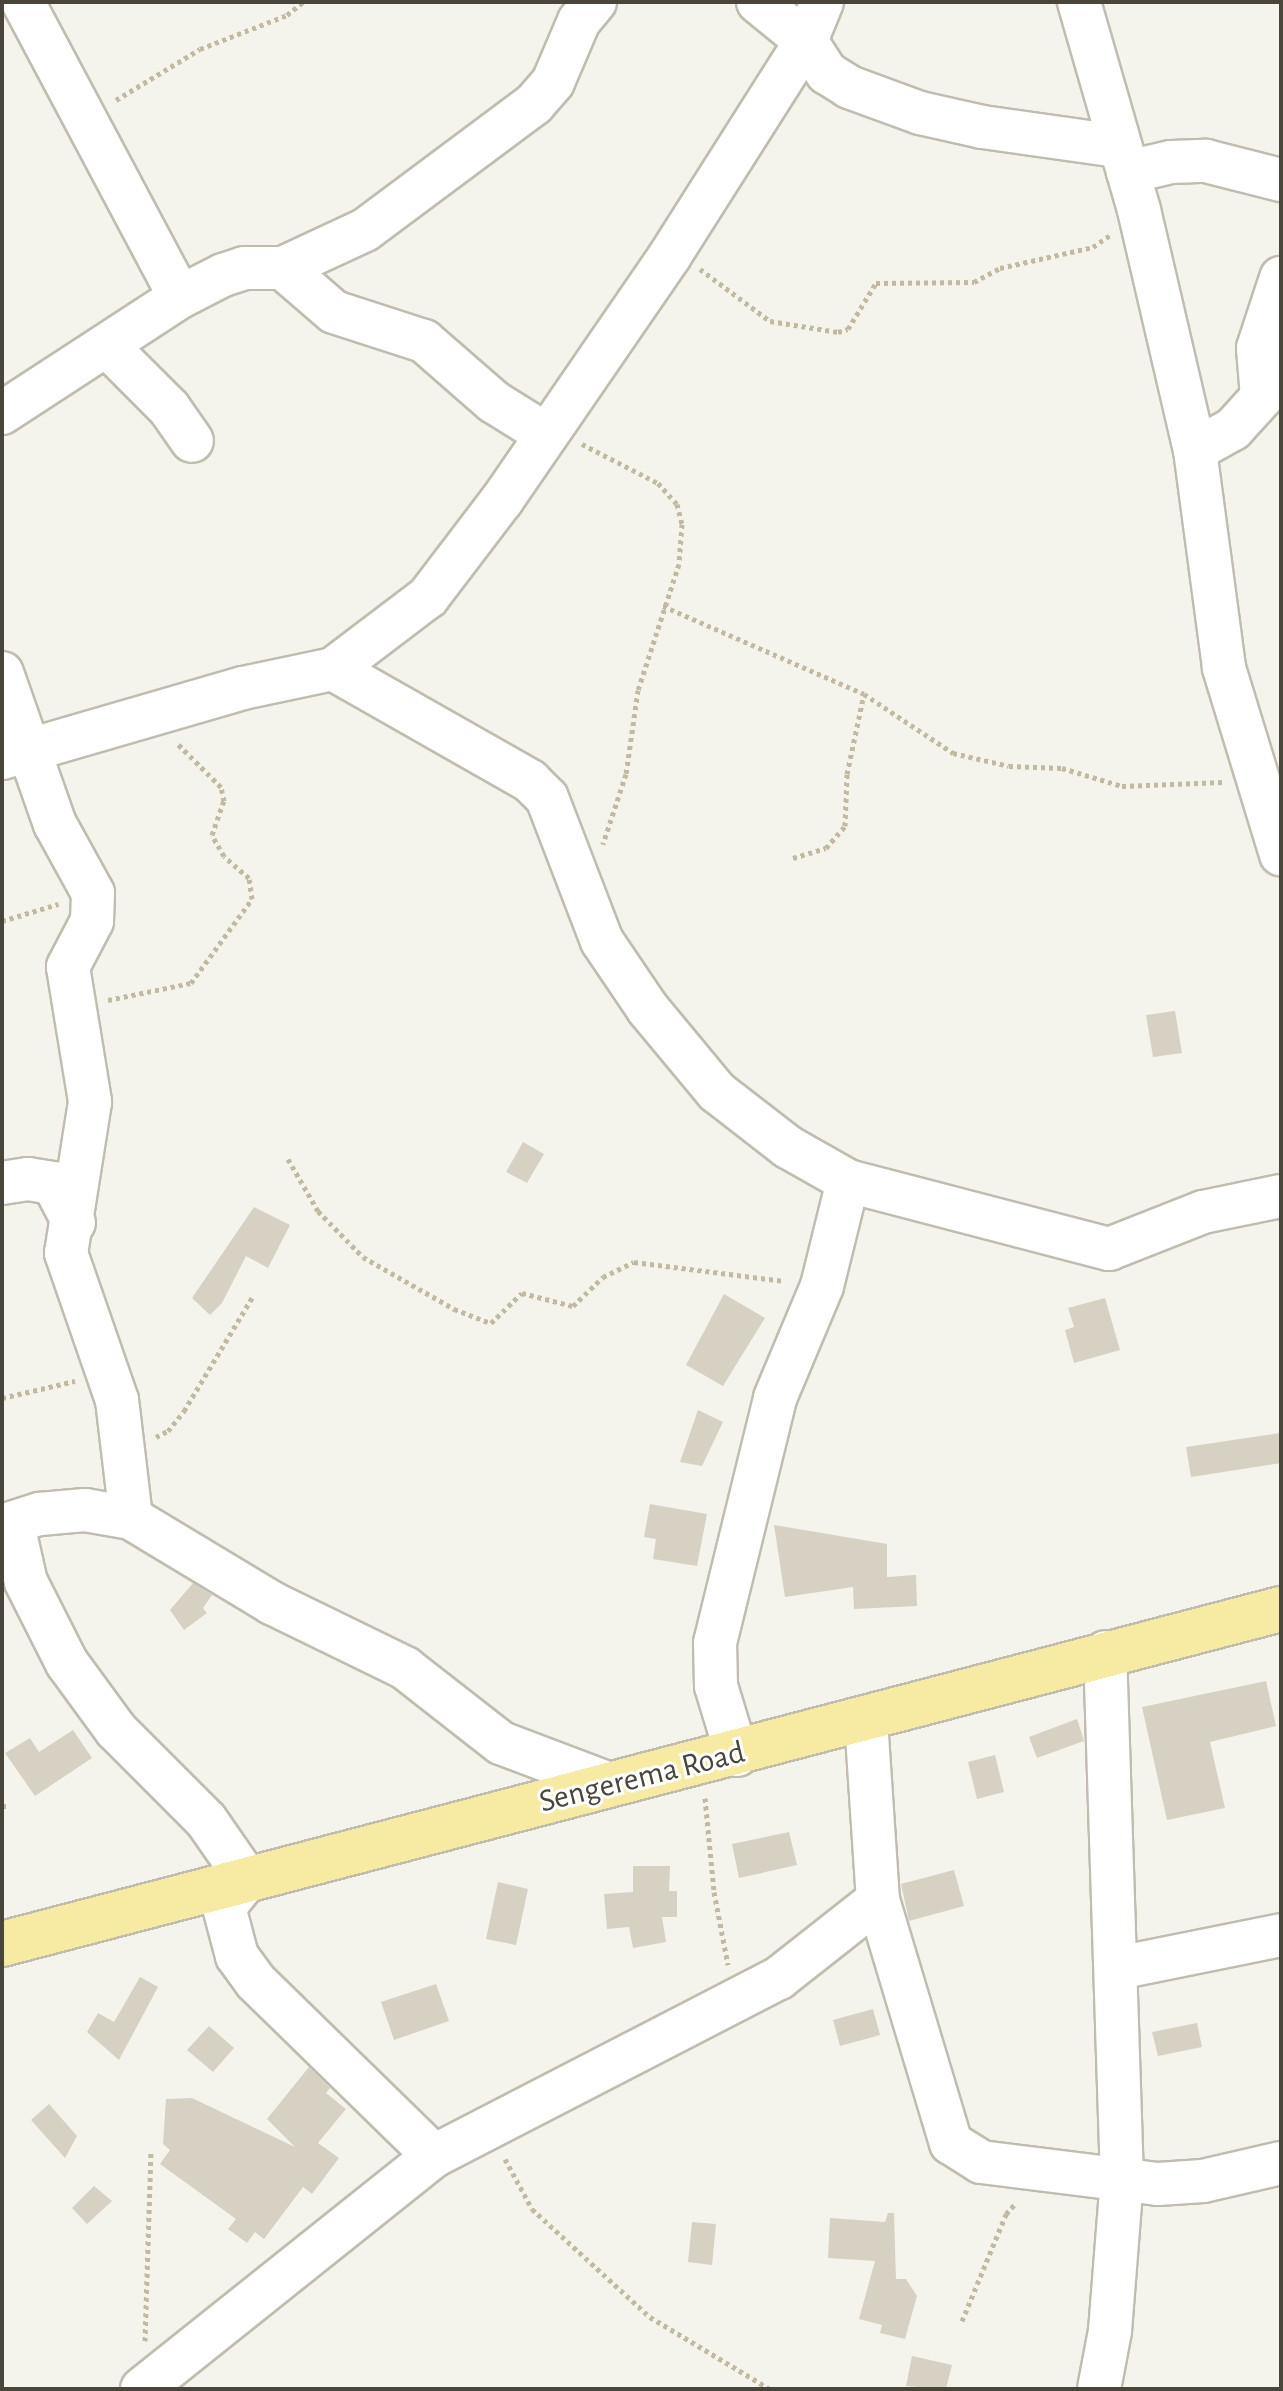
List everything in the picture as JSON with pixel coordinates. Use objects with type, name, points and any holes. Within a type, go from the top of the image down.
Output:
[{"type":"main road","name":"Sengerema Road","points":[[2,1944],[607,1783],[724,1758],[1105,1652],[1281,1609]]},
{"type":"street","points":[[23,2],[180,297]]},
{"type":"street","points":[[2,413],[109,348],[180,297],[244,268],[283,268],[365,230],[534,104],[553,82],[579,21],[595,2]]},
{"type":"street","points":[[758,2],[806,41],[827,73],[849,87],[920,113],[1128,176],[1171,162],[1206,161],[1281,180]]},
{"type":"street","points":[[15,756],[151,713],[333,669],[428,597],[550,431],[669,257],[806,41],[822,2]]},
{"type":"street","points":[[1079,2],[1128,176],[1195,450],[1224,668],[1281,855]]},
{"type":"street","points":[[283,268],[334,312],[424,341],[494,402],[550,431]]},
{"type":"street","points":[[1195,450],[1233,429],[1262,397],[1258,348],[1281,278]]},
{"type":"street","points":[[109,348],[169,408],[192,441]]},
{"type":"street","points":[[333,669],[530,781],[547,798],[602,941],[648,1009],[717,1092],[788,1147],[848,1181],[1109,1249],[1203,1212],[1281,1196]]},
{"type":"street","points":[[2,673],[15,756],[93,893],[92,921],[68,967],[78,1011],[90,1102],[74,1223],[66,1253],[117,1400],[126,1450],[131,1518]]},
{"type":"street","points":[[2,1183],[28,1179],[53,1183],[74,1223]]},
{"type":"street","points":[[724,1758],[715,1643],[775,1398],[822,1286],[848,1181]]},
{"type":"street","points":[[434,2156],[256,1982],[237,1956],[224,1907],[247,1879],[206,1820],[116,1730],[67,1663],[26,1582],[7,1526],[40,1514],[85,1510],[131,1518],[272,1603],[405,1668],[501,1743],[607,1783]]},
{"type":"street","points":[[1099,2389],[1110,2331],[1122,2180],[1118,1968],[1105,1652]]},
{"type":"street","points":[[866,1720],[878,1900],[951,2143],[981,2162],[1050,2168],[1122,2180],[1203,2181],[1281,2163]]},
{"type":"street","points":[[144,2387],[434,2156],[779,1978],[878,1900]]},
{"type":"street","points":[[1118,1968],[1281,1935]]},
{"type":"path","points":[[83,118],[200,49],[287,15],[303,2]]},
{"type":"path","points":[[669,257],[702,270],[770,321],[838,332],[848,329],[876,283],[974,282],[1000,268],[1093,247],[1128,176]]},
{"type":"path","points":[[550,431],[658,483],[677,504],[682,524],[679,564],[638,690],[637,722],[613,823],[581,888]]},
{"type":"path","points":[[663,606],[864,694],[953,753],[1009,766],[1062,768],[1122,786],[1257,782]]},
{"type":"path","points":[[793,858],[826,848],[845,826],[847,774],[864,694]]},
{"type":"path","points":[[78,1011],[191,983],[252,899],[249,878],[224,856],[212,835],[224,801],[221,787],[151,713]]},
{"type":"path","points":[[2,921],[93,893]]},
{"type":"path","points":[[288,1159],[318,1211],[363,1257],[454,1309],[491,1323],[522,1293],[573,1306],[603,1277],[634,1262],[822,1286]]},
{"type":"path","points":[[126,1450],[168,1431],[253,1296]]},
{"type":"path","points":[[2,1398],[76,1380],[103,1364]]},
{"type":"path","points":[[724,1758],[703,1811],[734,2002]]},
{"type":"path","points":[[487,2127],[532,2209],[650,2317],[770,2389]]},
{"type":"path","points":[[144,2387],[151,2151]]},
{"type":"path","points":[[962,2321],[1006,2214],[1050,2168]]},
{"type":"building","points":[[1175,1011],[1182,1053],[1153,1057],[1146,1015]]},
{"type":"building","points":[[523,1142],[544,1154],[527,1183],[506,1172]]},
{"type":"building","points":[[254,1207],[290,1225],[268,1268],[246,1256],[222,1303],[210,1315],[192,1298]]},
{"type":"building","points":[[724,1294],[765,1318],[723,1386],[686,1365]]},
{"type":"building","points":[[1105,1298],[1120,1350],[1074,1363],[1065,1330],[1074,1327],[1068,1308]]},
{"type":"building","points":[[698,1410],[723,1422],[702,1466],[680,1462]]},
{"type":"building","points":[[1281,1433],[1281,1463],[1191,1477],[1186,1447]]},
{"type":"building","points":[[650,1504],[707,1514],[697,1566],[653,1559],[656,1539],[644,1537]]},
{"type":"building","points":[[774,1525],[887,1544],[887,1577],[916,1575],[917,1606],[854,1609],[853,1587],[785,1597]]},
{"type":"building","points":[[193,1583],[212,1595],[203,1608],[207,1613],[184,1630],[170,1610]]},
{"type":"building","points":[[1266,1681],[1276,1726],[1210,1742],[1225,1808],[1167,1820],[1142,1707]]},
{"type":"building","points":[[1077,1719],[1084,1741],[1037,1758],[1029,1737]]},
{"type":"building","points":[[73,1730],[92,1758],[35,1796],[5,1753],[30,1738],[39,1752]]},
{"type":"building","points":[[995,1755],[1004,1792],[977,1799],[968,1762]]},
{"type":"building","points":[[789,1832],[797,1865],[739,1878],[732,1844]]},
{"type":"building","points":[[633,1866],[670,1866],[669,1891],[677,1891],[677,1917],[662,1917],[666,1942],[633,1948],[629,1927],[607,1929],[604,1894],[633,1892]]},
{"type":"building","points":[[954,1870],[964,1906],[909,1921],[901,1884]]},
{"type":"building","points":[[498,1882],[528,1889],[516,1945],[486,1939]]},
{"type":"building","points":[[140,1977],[158,1987],[119,2060],[87,2032],[98,2013],[114,2022]]},
{"type":"building","points":[[436,1984],[449,2021],[394,2040],[381,2002]]},
{"type":"building","points":[[873,2009],[880,2035],[840,2046],[833,2020]]},
{"type":"building","points":[[1197,2023],[1202,2047],[1158,2056],[1152,2032]]},
{"type":"building","points":[[209,2026],[234,2048],[213,2072],[187,2050]]},
{"type":"building","points":[[309,2067],[330,2088],[326,2093],[346,2109],[318,2143],[339,2158],[312,2194],[303,2187],[264,2239],[255,2232],[247,2243],[228,2229],[236,2219],[160,2164],[170,2150],[163,2144],[166,2099],[192,2098],[295,2147],[267,2119]]},
{"type":"building","points":[[49,2104],[77,2136],[65,2158],[31,2120]]},
{"type":"building","points":[[94,2186],[112,2201],[87,2224],[72,2208]]},
{"type":"building","points":[[888,2213],[894,2213],[896,2279],[906,2279],[917,2296],[905,2339],[880,2333],[882,2325],[859,2319],[875,2261],[828,2258],[830,2218],[885,2222]]},
{"type":"building","points":[[692,2222],[716,2224],[712,2265],[688,2262]]},
{"type":"building","points":[[912,2356],[952,2365],[946,2389],[906,2386]]}]
